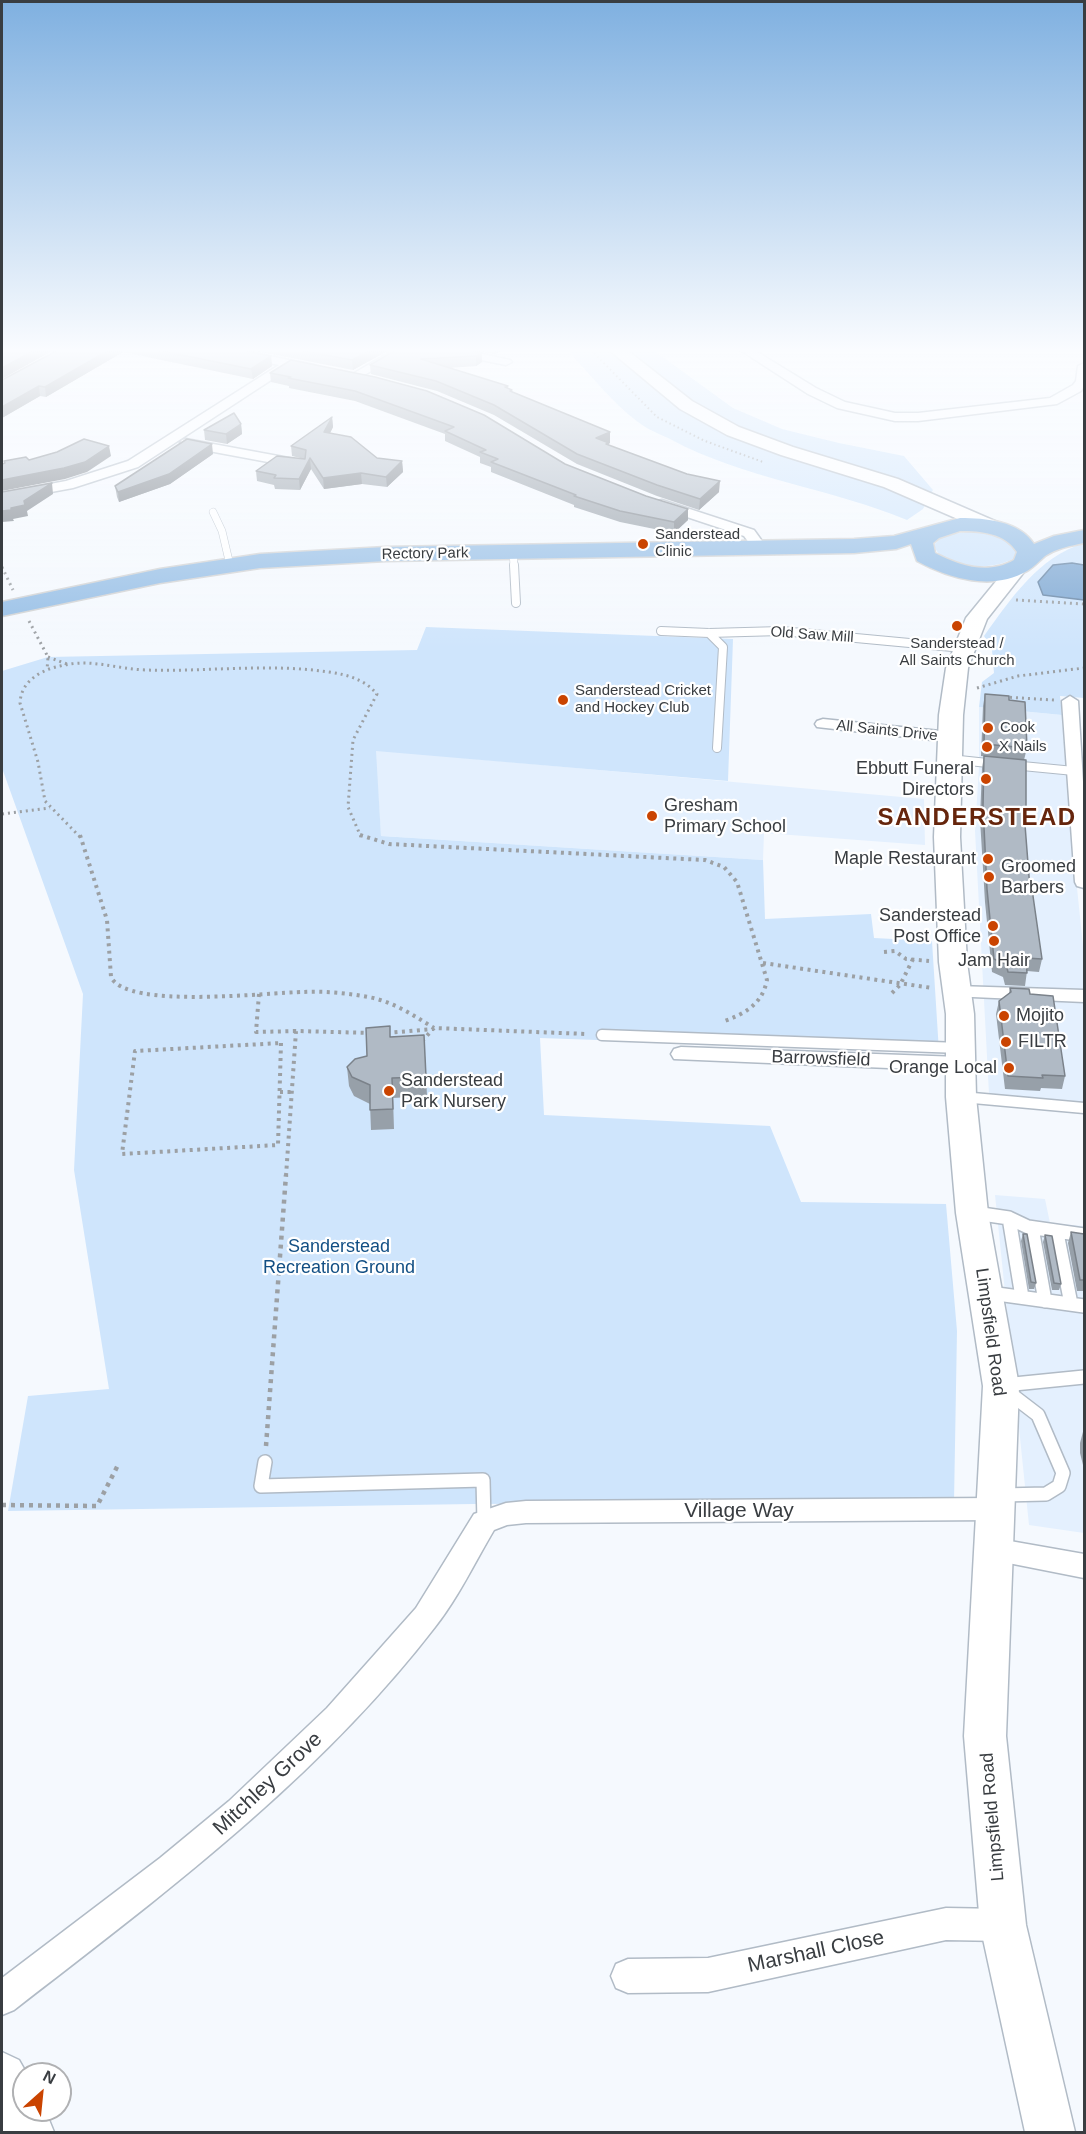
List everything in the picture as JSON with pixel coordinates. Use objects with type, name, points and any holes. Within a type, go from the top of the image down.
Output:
[{"type":"main road","points":[[783,450],[891,483],[1004,531],[1026,546],[1028,552],[1021,565]]},
{"type":"main road","points":[[926,497],[945,519],[922,542],[925,556],[973,580],[981,587],[989,603]]},
{"type":"main road","name":"Rectory Park","points":[[11,607],[160,576],[260,561],[386,554],[854,546],[896,542],[935,530],[969,525],[1004,531],[1084,535]]},
{"type":"main road","points":[[1021,565],[1049,546],[1084,535]]},
{"type":"main road","name":"Rectory Park","points":[[854,546],[898,553],[943,566],[990,574],[1021,565]]},
{"type":"main road","name":"Limpsfield Road","points":[[1021,565],[976,618],[963,648],[953,694],[947,837],[953,962],[961,1056],[961,1097],[972,1213],[1001,1386],[985,1736],[1003,1925],[1050,2133]]},
{"type":"main road","points":[[2,2077],[29,2133]]},
{"type":"street","points":[[2,497],[68,485],[115,472],[138,462],[157,450]]},
{"type":"street","points":[[223,450],[300,464]]},
{"type":"street","points":[[651,501],[749,533],[755,537],[760,548]]},
{"type":"street","points":[[1070,701],[1084,882]]},
{"type":"street","name":"All Saints Drive","points":[[823,725],[950,748]]},
{"type":"street","points":[[957,992],[1084,996]]},
{"type":"street","name":"Barrowsfield","points":[[681,1054],[961,1056]]},
{"type":"street","name":"Village Way","points":[[484,1522],[506,1514],[526,1512],[995,1518],[1084,1566]]},
{"type":"street","name":"Mitchley Grove","points":[[2,1998],[171,1869],[240,1812],[338,1718],[426,1617],[484,1522]]},
{"type":"street","name":"Marshall Close","points":[[628,1976],[708,1975],[946,1924],[1003,1925]]},
{"type":"lane","points":[[213,512],[222,531],[230,565]]},
{"type":"lane","points":[[513,552],[516,603]]},
{"type":"lane","name":"Old Saw Mill","points":[[661,631],[709,633],[780,631],[963,648]]},
{"type":"lane","points":[[709,633],[723,647],[717,748]]},
{"type":"lane","points":[[950,748],[1074,771]]},
{"type":"lane","points":[[602,1035],[961,1056]]},
{"type":"lane","points":[[961,1097],[1084,1108]]},
{"type":"lane","points":[[972,1213],[1009,1218],[1021,1225],[1057,1233],[1084,1235]]},
{"type":"lane","points":[[1009,1218],[1022,1298]]},
{"type":"lane","points":[[1032,1228],[1045,1301]]},
{"type":"lane","points":[[1057,1233],[1071,1304]]},
{"type":"lane","points":[[984,1292],[1084,1306]]},
{"type":"lane","points":[[1001,1386],[1084,1377]]},
{"type":"lane","points":[[995,1518],[1059,1486],[1063,1473],[1038,1415],[1001,1386]]},
{"type":"lane","points":[[265,1462],[261,1486],[483,1480],[484,1522]]},
{"type":"path","points":[[989,603],[1084,604]]},
{"type":"path","points":[[11,607],[48,657],[69,664]]},
{"type":"path","points":[[47,669],[48,657]]},
{"type":"path","points":[[434,1028],[396,1005],[367,996],[308,992],[148,996],[131,992],[115,984],[111,976],[109,929],[84,843],[69,823],[51,808],[43,797],[40,771],[20,699],[25,685],[47,669],[69,664],[103,663],[133,670],[261,668],[317,670],[364,683],[376,690],[377,694],[353,740],[348,807],[361,837],[389,844],[712,862],[729,871],[737,882],[767,980],[762,998],[748,1011],[720,1023]]},
{"type":"path","points":[[953,694],[996,684],[1018,676],[1084,668]]},
{"type":"path","points":[[953,694],[1070,701]]},
{"type":"path","points":[[2,814],[51,808]]},
{"type":"path","points":[[884,952],[895,951],[906,959],[953,962]]},
{"type":"path","points":[[892,993],[900,985],[913,959]]},
{"type":"path","points":[[763,963],[839,972],[900,985],[957,992]]},
{"type":"path","points":[[259,994],[256,1032],[375,1033]]},
{"type":"path","points":[[418,1046],[434,1028]]},
{"type":"path","points":[[384,1033],[434,1028],[602,1035]]},
{"type":"path","points":[[265,1462],[296,1031]]},
{"type":"path","points":[[281,1043],[280,1092],[278,1145],[122,1154],[135,1051],[281,1043]]},
{"type":"path","points":[[280,1092],[291,1092]]},
{"type":"path","points":[[2,1505],[98,1506],[118,1466]]},
{"type":"shaded area","points":[[979,707],[1062,715],[1084,956],[1084,1102],[989,1094],[975,831],[979,767]]},
{"type":"shaded area","name":"Gresham Primary School","points":[[375,750],[924,799],[925,845],[764,833],[763,860],[381,836]]},
{"type":"shaded area","points":[[995,1195],[1045,1199],[1050,1223],[1084,1226],[1084,1533],[1029,1525]]},
{"type":"green space","points":[[691,450],[872,450],[904,456],[933,490],[923,509],[907,520],[848,499],[757,474]]},
{"type":"green space","points":[[977,531],[1010,541],[1018,552],[1016,557],[996,565],[971,566],[947,560],[939,554],[934,545],[943,535]]},
{"type":"green space","points":[[1084,543],[1084,698],[1060,696],[1062,715],[979,707],[982,682],[994,673],[992,650],[984,636],[1027,580],[1053,558]]},
{"type":"green space","name":"Sanderstead Recreation Ground","points":[[426,627],[733,639],[728,781],[376,751],[381,836],[763,860],[765,919],[871,914],[874,938],[932,941],[939,1052],[540,1038],[544,1115],[770,1126],[801,1202],[946,1204],[957,1331],[954,1502],[474,1504],[8,1511],[28,1396],[109,1389],[74,1170],[83,994],[2,768],[2,671],[48,657],[417,650]]},
{"type":"water","points":[[1072,563],[1084,565],[1084,600],[1043,595],[1038,582],[1053,565]]},
{"type":"building","points":[[62,450],[104,450],[85,462],[2,480],[4,461],[26,457],[29,460]]},
{"type":"building","points":[[171,450],[204,450],[169,474],[118,492],[115,486]]},
{"type":"building","points":[[306,450],[367,450],[377,458],[402,461],[386,477],[361,473],[323,478],[310,458],[299,479],[274,478],[276,475],[256,471],[277,456],[305,459]]},
{"type":"building","points":[[541,450],[565,464],[646,496],[688,509],[674,522],[620,511],[574,496],[576,495],[491,462],[498,459],[480,452]]},
{"type":"building","points":[[570,450],[621,450],[687,474],[720,481],[700,499]]},
{"type":"building","points":[[52,483],[24,501],[25,505],[2,511],[2,492]]},
{"type":"building","points":[[985,694],[1009,696],[1009,700],[1025,702],[1027,748],[984,744]]},
{"type":"building","points":[[984,756],[1026,760],[1026,813],[1024,812],[1030,889],[1032,889],[1042,959],[1026,958],[1027,973],[1008,972],[1006,964],[994,959],[987,889],[983,806]]},
{"type":"building","points":[[1010,988],[1029,989],[1030,994],[1053,996],[1065,1076],[1042,1075],[1043,1078],[1008,1076],[999,1001],[1011,992]]},
{"type":"building","points":[[390,1026],[390,1037],[424,1035],[426,1077],[392,1078],[393,1109],[370,1110],[370,1085],[352,1077],[347,1067],[355,1059],[367,1056],[366,1028]]},
{"type":"building","points":[[1071,1232],[1084,1234],[1084,1280],[1080,1280]]},
{"type":"building","points":[[1023,1234],[1027,1234],[1036,1283],[1031,1282]]},
{"type":"building","points":[[1045,1235],[1052,1236],[1061,1284],[1054,1283]]},
{"type":"place","name":"Sanderstead Clinic","points":[[643,544]]},
{"type":"place","name":"Sanderstead / All Saints Church","points":[[957,626]]},
{"type":"place","name":"Sanderstead Cricket and Hockey Club","points":[[563,700]]},
{"type":"place","name":"Cook","points":[[988,728]]},
{"type":"place","name":"X Nails","points":[[987,747]]},
{"type":"place","name":"Ebbutt Funeral Directors","points":[[986,779]]},
{"type":"place","name":"Gresham Primary School","points":[[652,816]]},
{"type":"place","name":"Maple Restaurant","points":[[988,859]]},
{"type":"place","name":"Groomed Barbers","points":[[989,877]]},
{"type":"place","name":"Sanderstead Post Office","points":[[993,926]]},
{"type":"place","name":"Jam Hair","points":[[994,941]]},
{"type":"place","name":"Mojito","points":[[1004,1016]]},
{"type":"place","name":"FILTR","points":[[1006,1042]]},
{"type":"place","name":"Orange Local","points":[[1009,1068]]},
{"type":"place","name":"Sanderstead Park Nursery","points":[[389,1091]]},
{"type":"district","name":"SANDERSTEAD","points":[[977,818]]}]
